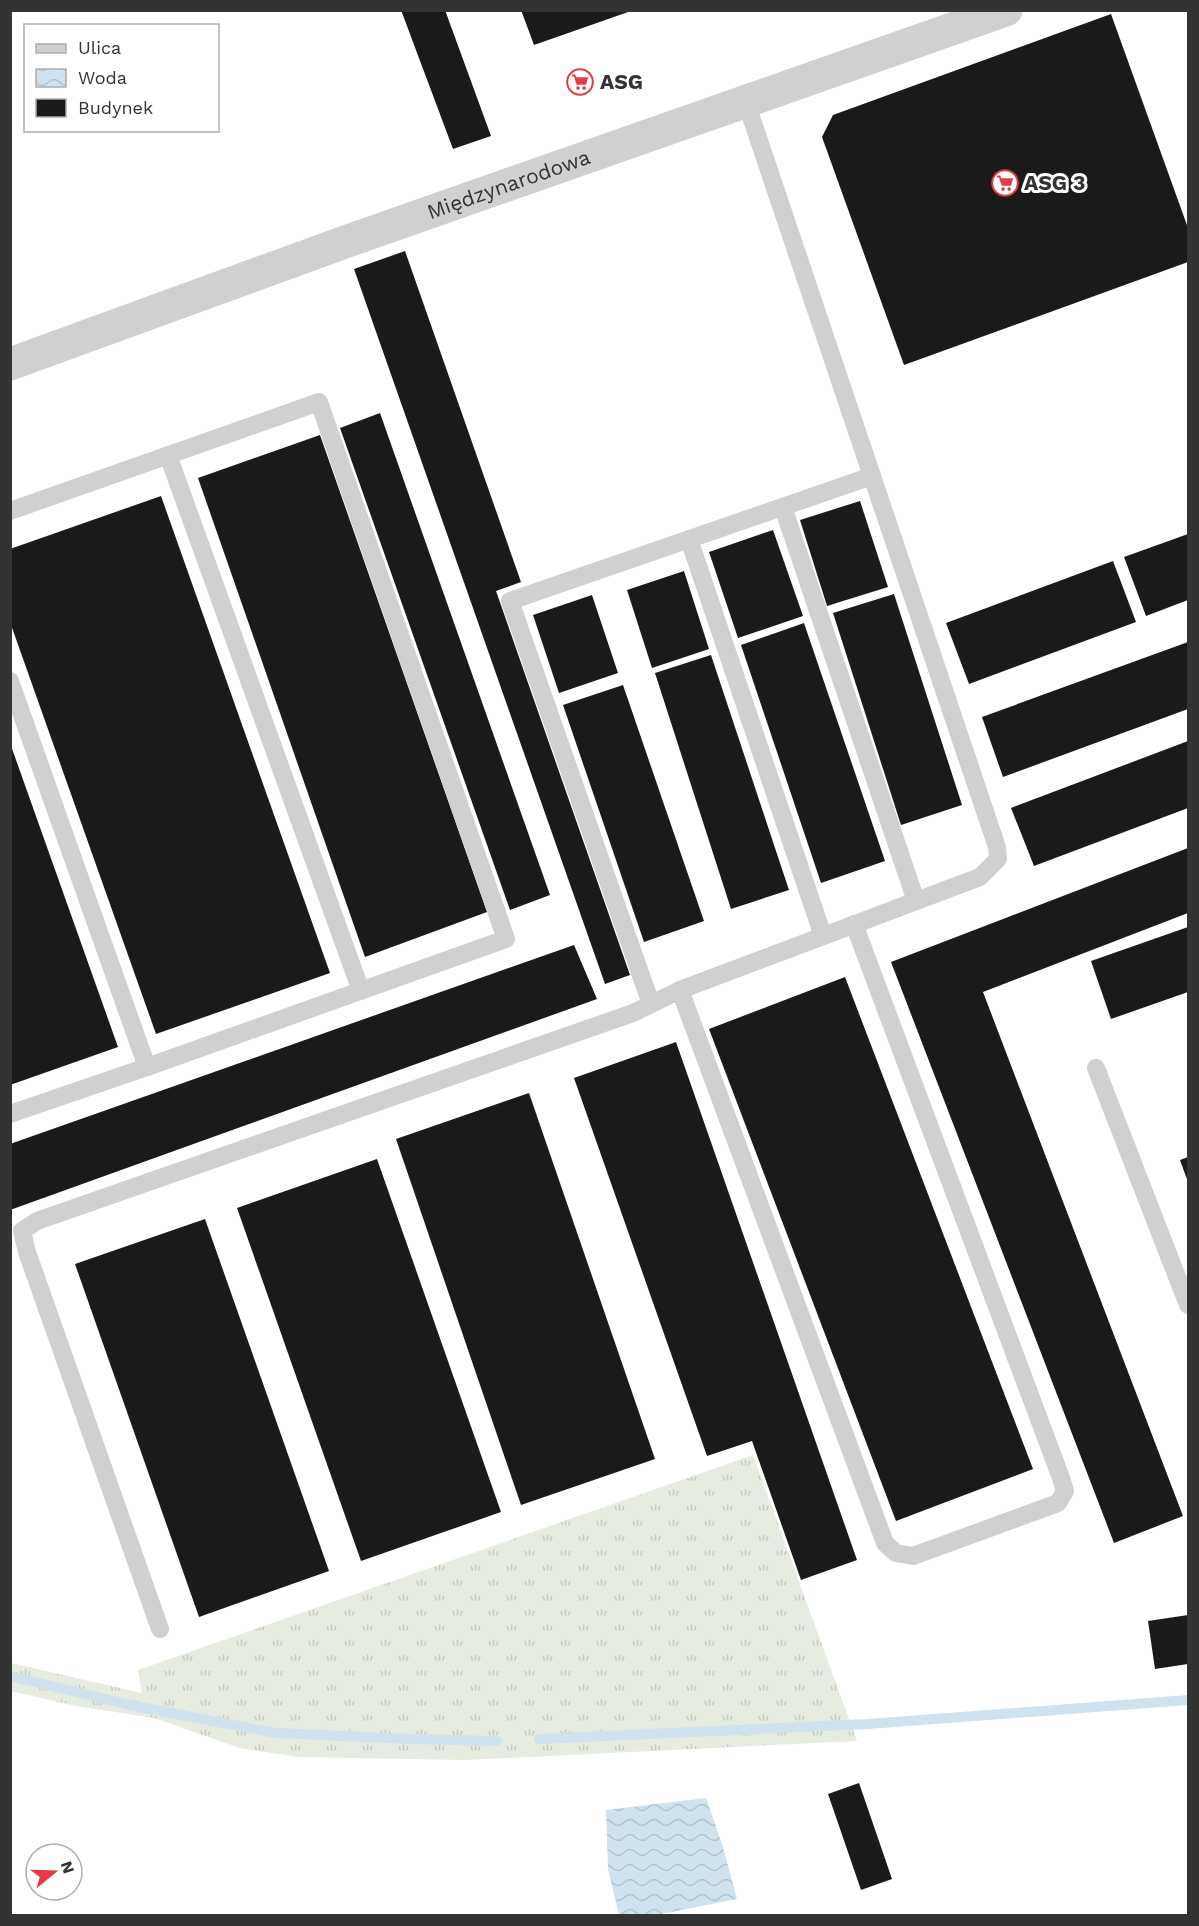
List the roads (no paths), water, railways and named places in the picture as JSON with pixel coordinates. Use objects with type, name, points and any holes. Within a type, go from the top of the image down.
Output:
[{"type":"street","name":"Międzynarodowa","points":[[10,364],[345,242],[1006,10]]},
{"type":"lane","points":[[160,1629],[27,1252],[22,1231],[37,1221],[633,1013],[680,990],[980,877],[998,859],[997,847],[746,102]]},
{"type":"lane","points":[[10,511],[319,402],[506,939],[10,1114]]},
{"type":"lane","points":[[168,455],[362,991]]},
{"type":"lane","points":[[651,1004],[510,601],[872,476]]},
{"type":"lane","points":[[783,507],[915,901]]},
{"type":"lane","points":[[689,539],[823,936]]},
{"type":"lane","points":[[10,681],[147,1067]]},
{"type":"lane","points":[[680,990],[885,1543],[896,1553],[913,1556],[1058,1503],[1065,1491],[1062,1478],[854,924]]},
{"type":"lane","points":[[1096,1068],[1188,1305]]},
{"type":"water","points":[[706,1798],[723,1847],[737,1899],[656,1915],[619,1915],[608,1869],[606,1810]]},
{"type":"waterway","points":[[10,1676],[130,1705],[275,1733],[497,1741]]},
{"type":"waterway","points":[[539,1739],[868,1724],[1188,1700]]},
{"type":"place","name":"ASG","points":[[580,82]]},
{"type":"place","name":"ASG 3","points":[[1005,183]]}]
